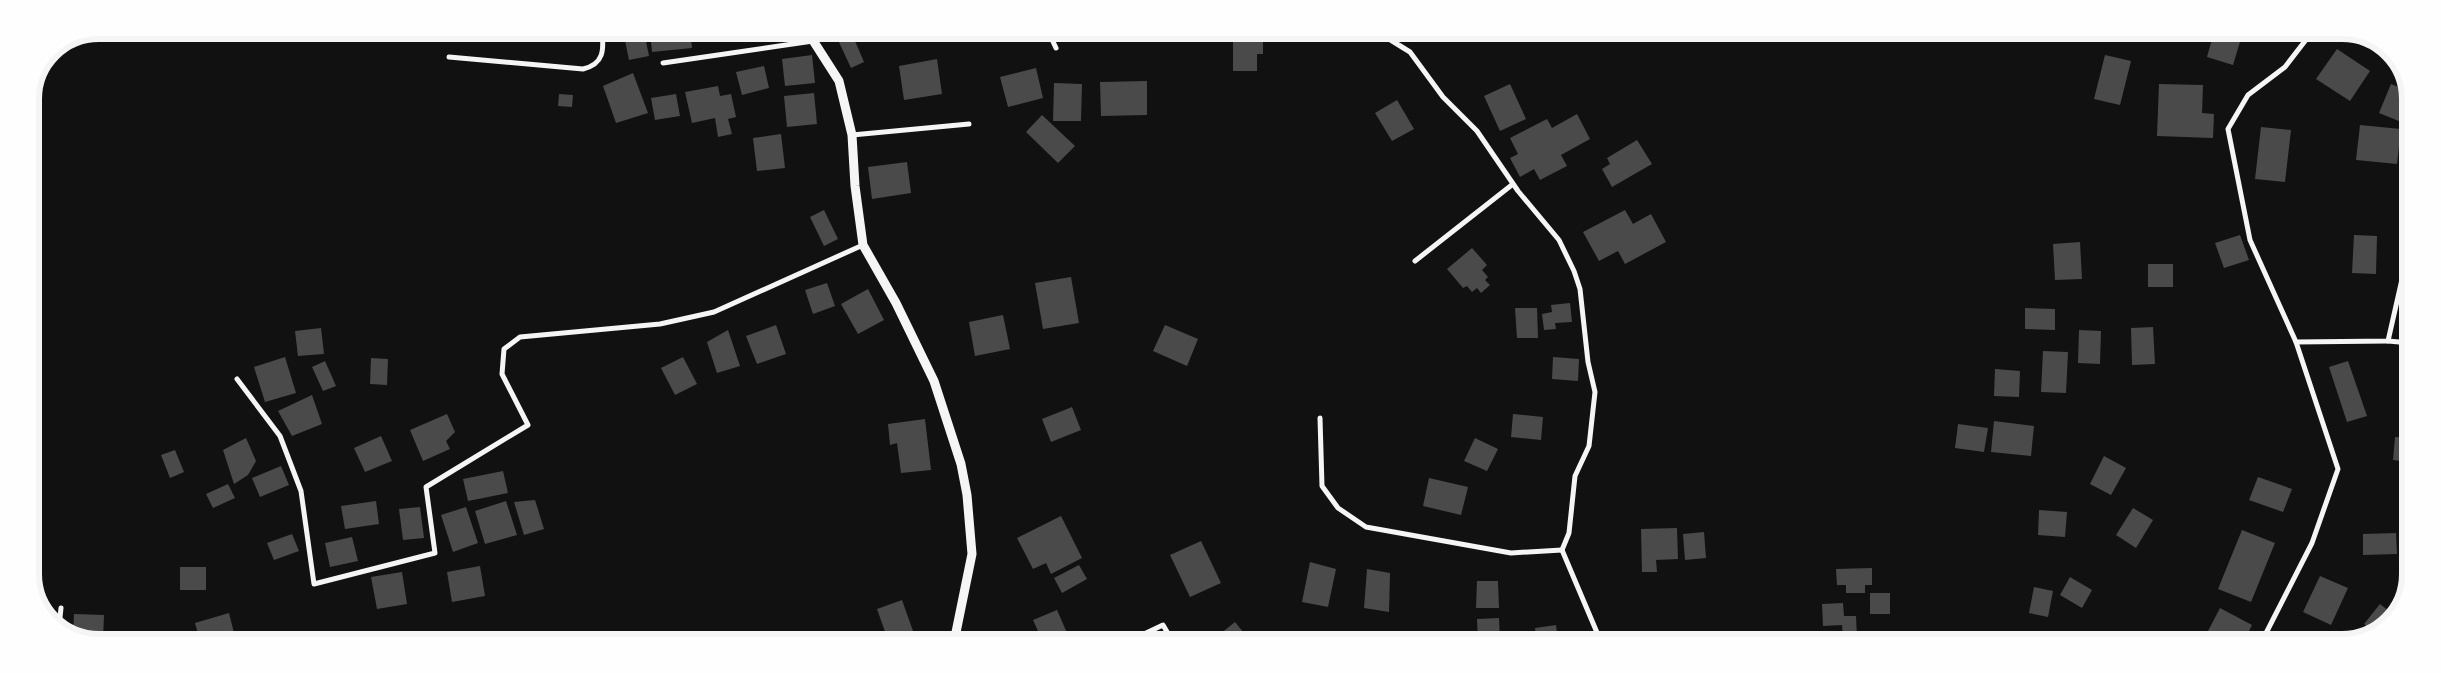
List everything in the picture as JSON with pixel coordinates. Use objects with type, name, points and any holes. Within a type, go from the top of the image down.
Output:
[{"type":"street","points":[[449,57],[583,69],[594,67],[601,59],[602,39]]},
{"type":"street","points":[[1052,39],[1056,48]]},
{"type":"street","points":[[1389,39],[1410,52],[1444,97],[1477,131],[1513,184],[1559,240],[1574,271],[1580,290],[1588,362],[1595,392],[1589,446],[1575,476],[1569,533],[1562,550],[1598,634]]},
{"type":"street","points":[[2266,634],[2312,543],[2338,468],[2296,342],[2250,240],[2228,129],[2248,95],[2285,68],[2307,39]]},
{"type":"street","points":[[663,63],[814,41],[839,81],[852,135],[855,186],[863,245],[896,303],[934,381],[961,464],[967,495],[972,554],[956,634]]},
{"type":"street","points":[[852,135],[969,124]]},
{"type":"street","points":[[1415,261],[1513,184]]},
{"type":"street","points":[[237,379],[280,436],[301,491],[314,584],[434,553],[426,487],[528,425],[502,374],[504,349],[520,337],[660,324],[714,312],[863,245]]},
{"type":"street","points":[[2388,341],[2402,279]]},
{"type":"street","points":[[2296,342],[2402,342]]},
{"type":"street","points":[[1320,418],[1322,486],[1338,508],[1366,528],[1511,553],[1562,550]]},
{"type":"street","points":[[60,620],[61,608]]},
{"type":"street","points":[[1143,634],[1163,625],[1168,634]]},
{"type":"building","points":[[625,39],[646,39],[649,56],[629,60]]},
{"type":"building","points":[[651,39],[691,39],[692,48],[652,52]]},
{"type":"building","points":[[854,39],[864,62],[851,68],[838,40]]},
{"type":"building","points":[[1233,39],[1263,39],[1263,54],[1257,54],[1257,71],[1233,71]]},
{"type":"building","points":[[2212,39],[2241,39],[2233,65],[2207,57]]},
{"type":"building","points":[[2337,49],[2370,71],[2350,101],[2316,79]]},
{"type":"building","points":[[812,55],[815,83],[785,86],[782,59]]},
{"type":"building","points":[[2105,55],[2131,61],[2120,105],[2094,99]]},
{"type":"building","points":[[937,59],[942,94],[904,100],[899,66]]},
{"type":"building","points":[[764,66],[769,88],[742,95],[736,72]]},
{"type":"building","points":[[1036,68],[1043,98],[1008,107],[1000,77]]},
{"type":"building","points":[[633,73],[648,113],[616,123],[603,86]]},
{"type":"building","points":[[1147,81],[1147,115],[1101,116],[1100,82]]},
{"type":"building","points":[[1054,83],[1082,84],[1081,121],[1053,121]]},
{"type":"building","points":[[1510,84],[1526,119],[1500,131],[1484,96]]},
{"type":"building","points":[[2159,84],[2203,85],[2202,113],[2214,114],[2213,138],[2157,136]]},
{"type":"building","points":[[2391,84],[2401,88],[2402,122],[2379,113]]},
{"type":"building","points":[[718,86],[720,96],[731,94],[736,117],[728,119],[732,134],[718,137],[715,118],[692,123],[685,92]]},
{"type":"building","points":[[814,93],[817,124],[787,127],[784,96]]},
{"type":"building","points":[[559,94],[573,95],[572,107],[558,106]]},
{"type":"building","points":[[676,94],[680,116],[655,120],[651,98]]},
{"type":"building","points":[[1397,100],[1414,129],[1392,141],[1375,113]]},
{"type":"building","points":[[1577,114],[1590,139],[1561,155],[1567,166],[1540,180],[1534,169],[1520,177],[1510,158],[1518,154],[1510,138],[1547,119],[1552,128]]},
{"type":"building","points":[[1042,115],[1075,146],[1058,163],[1026,132]]},
{"type":"building","points":[[2360,125],[2401,129],[2397,164],[2356,160]]},
{"type":"building","points":[[2261,127],[2291,130],[2285,182],[2255,179]]},
{"type":"building","points":[[781,134],[785,168],[757,171],[753,138]]},
{"type":"building","points":[[1637,140],[1652,164],[1612,187],[1602,169],[1610,164],[1607,158]]},
{"type":"building","points":[[907,162],[911,193],[872,199],[868,167]]},
{"type":"building","points":[[824,210],[838,239],[824,246],[810,217]]},
{"type":"building","points":[[1625,210],[1633,224],[1651,214],[1666,242],[1625,264],[1618,251],[1599,261],[1583,232]]},
{"type":"building","points":[[2240,235],[2249,260],[2224,268],[2215,243]]},
{"type":"building","points":[[2354,235],[2377,236],[2376,274],[2352,273]]},
{"type":"building","points":[[2080,242],[2082,279],[2055,280],[2053,244]]},
{"type":"building","points":[[1472,248],[1487,265],[1482,270],[1488,277],[1485,280],[1490,285],[1481,293],[1477,288],[1472,292],[1467,286],[1463,288],[1447,269]]},
{"type":"building","points":[[2148,264],[2173,264],[2173,287],[2148,287]]},
{"type":"building","points":[[1071,277],[1079,323],[1043,329],[1035,283]]},
{"type":"building","points":[[827,283],[835,306],[813,314],[805,290]]},
{"type":"building","points":[[868,289],[884,320],[858,334],[841,304]]},
{"type":"building","points":[[1570,303],[1572,322],[1555,323],[1556,329],[1544,330],[1542,314],[1552,312],[1551,305]]},
{"type":"building","points":[[1515,308],[1537,308],[1538,338],[1517,338]]},
{"type":"building","points":[[2025,308],[2055,309],[2055,330],[2025,329]]},
{"type":"building","points":[[1003,315],[1010,349],[975,356],[969,322]]},
{"type":"building","points":[[776,325],[786,354],[757,364],[746,336]]},
{"type":"building","points":[[1165,325],[1198,339],[1187,366],[1153,351]]},
{"type":"building","points":[[2153,327],[2155,364],[2132,365],[2131,328]]},
{"type":"building","points":[[321,328],[324,354],[298,356],[295,331]]},
{"type":"building","points":[[728,330],[740,366],[717,373],[707,342]]},
{"type":"building","points":[[2079,330],[2101,331],[2100,364],[2078,363]]},
{"type":"building","points":[[2043,351],[2068,352],[2066,393],[2041,392]]},
{"type":"building","points":[[285,357],[296,393],[265,402],[254,367]]},
{"type":"building","points":[[683,357],[697,384],[675,395],[661,368]]},
{"type":"building","points":[[1553,357],[1579,359],[1578,381],[1552,379]]},
{"type":"building","points":[[371,358],[388,359],[387,385],[370,384]]},
{"type":"building","points":[[325,361],[336,386],[323,391],[312,367]]},
{"type":"building","points":[[2348,361],[2367,416],[2347,422],[2329,367]]},
{"type":"building","points":[[1995,369],[2020,371],[2019,397],[1994,396]]},
{"type":"building","points":[[2399,390],[2402,390],[2401,421]]},
{"type":"building","points":[[312,395],[322,424],[292,436],[278,411]]},
{"type":"building","points":[[1072,407],[1081,430],[1051,442],[1042,419]]},
{"type":"building","points":[[447,414],[455,432],[446,441],[450,449],[423,461],[410,430]]},
{"type":"building","points":[[1513,414],[1543,417],[1541,440],[1511,437]]},
{"type":"building","points":[[925,419],[931,470],[901,473],[897,443],[890,445],[888,424]]},
{"type":"building","points":[[1994,421],[2034,426],[2031,456],[1991,452]]},
{"type":"building","points":[[1958,424],[1988,428],[1984,452],[1955,448]]},
{"type":"building","points":[[381,436],[392,461],[365,472],[354,448]]},
{"type":"building","points":[[2395,437],[2402,438],[2402,461],[2393,460]]},
{"type":"building","points":[[246,438],[256,461],[248,475],[234,484],[223,450]]},
{"type":"building","points":[[1475,438],[1498,449],[1487,471],[1464,461]]},
{"type":"building","points":[[175,450],[184,472],[170,478],[161,455]]},
{"type":"building","points":[[2104,456],[2126,468],[2111,495],[2090,484]]},
{"type":"building","points":[[281,466],[289,485],[260,497],[252,478]]},
{"type":"building","points":[[503,471],[508,493],[468,501],[463,479]]},
{"type":"building","points":[[2258,477],[2292,489],[2283,512],[2249,500]]},
{"type":"building","points":[[1429,478],[1468,487],[1461,515],[1423,506]]},
{"type":"building","points":[[228,484],[235,498],[213,508],[206,494]]},
{"type":"building","points":[[535,500],[544,529],[524,535],[514,502]]},
{"type":"building","points":[[376,501],[379,524],[345,529],[341,506]]},
{"type":"building","points":[[506,501],[517,535],[485,544],[475,511]]},
{"type":"building","points":[[420,507],[424,538],[403,540],[399,509]]},
{"type":"building","points":[[466,507],[478,543],[453,552],[441,515]]},
{"type":"building","points":[[2133,508],[2153,520],[2136,548],[2116,535]]},
{"type":"building","points":[[2039,510],[2067,512],[2065,537],[2038,535]]},
{"type":"building","points":[[1061,516],[1082,558],[1051,574],[1046,563],[1033,569],[1017,538]]},
{"type":"building","points":[[1677,528],[1678,559],[1656,560],[1657,572],[1642,572],[1641,529]]},
{"type":"building","points":[[2242,530],[2275,543],[2251,602],[2218,589]]},
{"type":"building","points":[[1704,532],[1706,558],[1685,560],[1683,534]]},
{"type":"building","points":[[2396,533],[2397,554],[2363,555],[2363,534]]},
{"type":"building","points":[[292,534],[299,551],[274,560],[267,543]]},
{"type":"building","points":[[352,537],[358,561],[330,567],[325,543]]},
{"type":"building","points":[[1201,541],[1221,583],[1190,597],[1170,555]]},
{"type":"building","points":[[1310,562],[1336,569],[1328,607],[1302,602]]},
{"type":"building","points":[[1079,565],[1087,579],[1062,593],[1054,578]]},
{"type":"building","points":[[480,566],[485,596],[452,602],[447,572]]},
{"type":"building","points":[[180,567],[206,567],[206,590],[180,590]]},
{"type":"building","points":[[1872,568],[1872,585],[1865,585],[1865,593],[1846,593],[1846,585],[1837,585],[1836,569]]},
{"type":"building","points":[[1367,569],[1390,573],[1389,612],[1364,608]]},
{"type":"building","points":[[402,572],[407,604],[377,609],[371,577]]},
{"type":"building","points":[[2320,576],[2348,588],[2331,625],[2303,612]]},
{"type":"building","points":[[2070,577],[2092,590],[2082,608],[2060,595]]},
{"type":"building","points":[[1477,581],[1498,581],[1499,608],[1476,608]]},
{"type":"building","points":[[2034,587],[2053,591],[2048,617],[2029,613]]},
{"type":"building","points":[[1870,593],[1890,593],[1890,614],[1870,614]]},
{"type":"building","points":[[902,600],[913,631],[905,634],[886,634],[877,609]]},
{"type":"building","points":[[1843,603],[1844,616],[1856,616],[1857,634],[1843,634],[1842,625],[1823,626],[1822,604]]},
{"type":"building","points":[[2380,604],[2389,611],[2379,622],[2369,628],[2364,624]]},
{"type":"building","points":[[2220,608],[2252,625],[2248,634],[2214,634],[2208,631]]},
{"type":"building","points":[[1057,610],[1068,634],[1039,634],[1033,620]]},
{"type":"building","points":[[229,613],[234,634],[198,634],[195,623]]},
{"type":"building","points":[[74,614],[104,615],[103,634],[91,634],[73,629]]},
{"type":"building","points":[[1499,618],[1500,634],[1478,634],[1477,619]]},
{"type":"building","points":[[1235,622],[1245,634],[1220,634]]},
{"type":"building","points":[[1556,625],[1557,634],[1536,634],[1535,628]]}]
